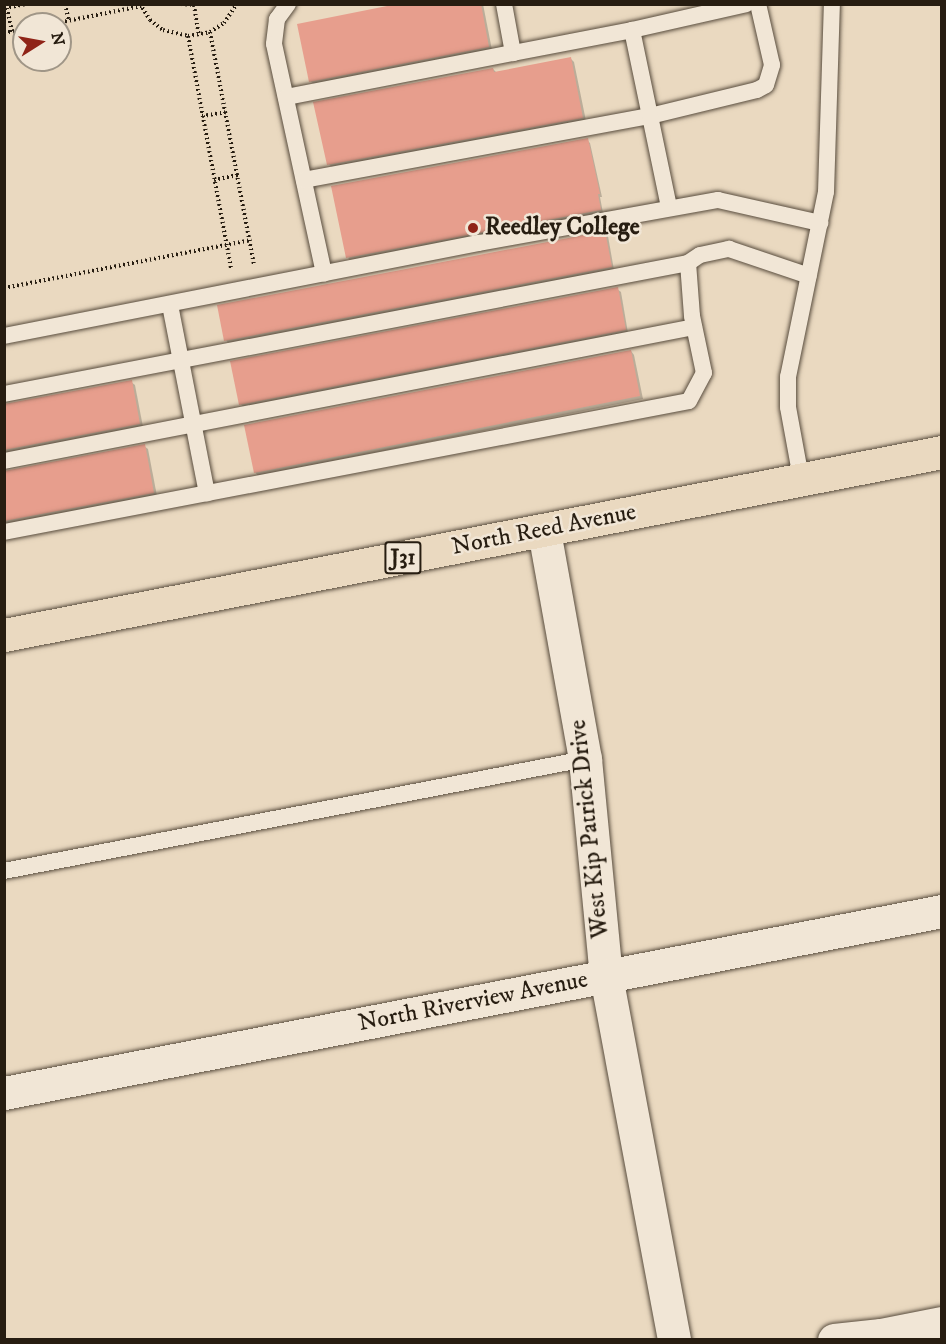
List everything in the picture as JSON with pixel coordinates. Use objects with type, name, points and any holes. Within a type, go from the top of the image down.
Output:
[{"type":"main road","name":"North Reed Avenue","points":[[4,635],[942,452]]},
{"type":"street","name":"West Kip Patrick Drive","points":[[544,531],[585,759],[606,976],[674,1340]]},
{"type":"street","name":"North Riverview Avenue","points":[[4,1093],[942,911]]},
{"type":"street","points":[[834,1340],[881,1335],[942,1323]]},
{"type":"lane","points":[[288,4],[277,19],[274,44],[324,274]]},
{"type":"lane","points":[[504,4],[513,53]]},
{"type":"lane","points":[[286,98],[632,30],[746,4]]},
{"type":"lane","points":[[304,180],[650,116],[741,95],[766,85],[772,65],[758,4]]},
{"type":"lane","points":[[801,478],[788,407],[788,377],[826,192],[832,4]]},
{"type":"lane","points":[[632,30],[669,207]]},
{"type":"lane","points":[[4,336],[669,207],[718,200],[820,223]]},
{"type":"lane","points":[[4,394],[688,263],[699,255],[729,249],[809,276]]},
{"type":"lane","points":[[4,532],[689,401],[704,373],[694,327],[688,263]]},
{"type":"lane","points":[[170,305],[207,493]]},
{"type":"lane","points":[[4,461],[694,327]]},
{"type":"lane","points":[[4,871],[585,759]]},
{"type":"path","points":[[4,33],[12,32],[6,8],[25,4]]},
{"type":"path","points":[[181,4],[195,5],[199,36]]},
{"type":"path","points":[[72,20],[141,5],[150,20],[163,30],[188,36],[199,36],[224,23],[237,4]]},
{"type":"path","points":[[210,32],[255,263],[247,265]]},
{"type":"path","points":[[188,36],[231,269],[239,267]]},
{"type":"path","points":[[202,116],[226,112]]},
{"type":"path","points":[[214,180],[238,175]]},
{"type":"path","points":[[4,288],[250,240]]},
{"type":"building","points":[[397,4],[481,4],[489,47],[309,82],[297,24]]},
{"type":"building","points":[[571,57],[583,118],[327,165],[313,102],[493,68],[494,72]]},
{"type":"building","points":[[588,138],[600,194],[598,194],[601,210],[346,258],[331,186]]},
{"type":"building","points":[[605,231],[612,267],[224,341],[217,305]]},
{"type":"building","points":[[618,287],[626,330],[239,405],[230,361]]},
{"type":"building","points":[[631,350],[640,396],[254,473],[244,425]]},
{"type":"building","points":[[132,380],[140,424],[4,450],[4,404]]},
{"type":"building","points":[[145,444],[154,493],[4,521],[4,471]]},
{"type":"place","name":"Reedley College","points":[[473,228]]}]
